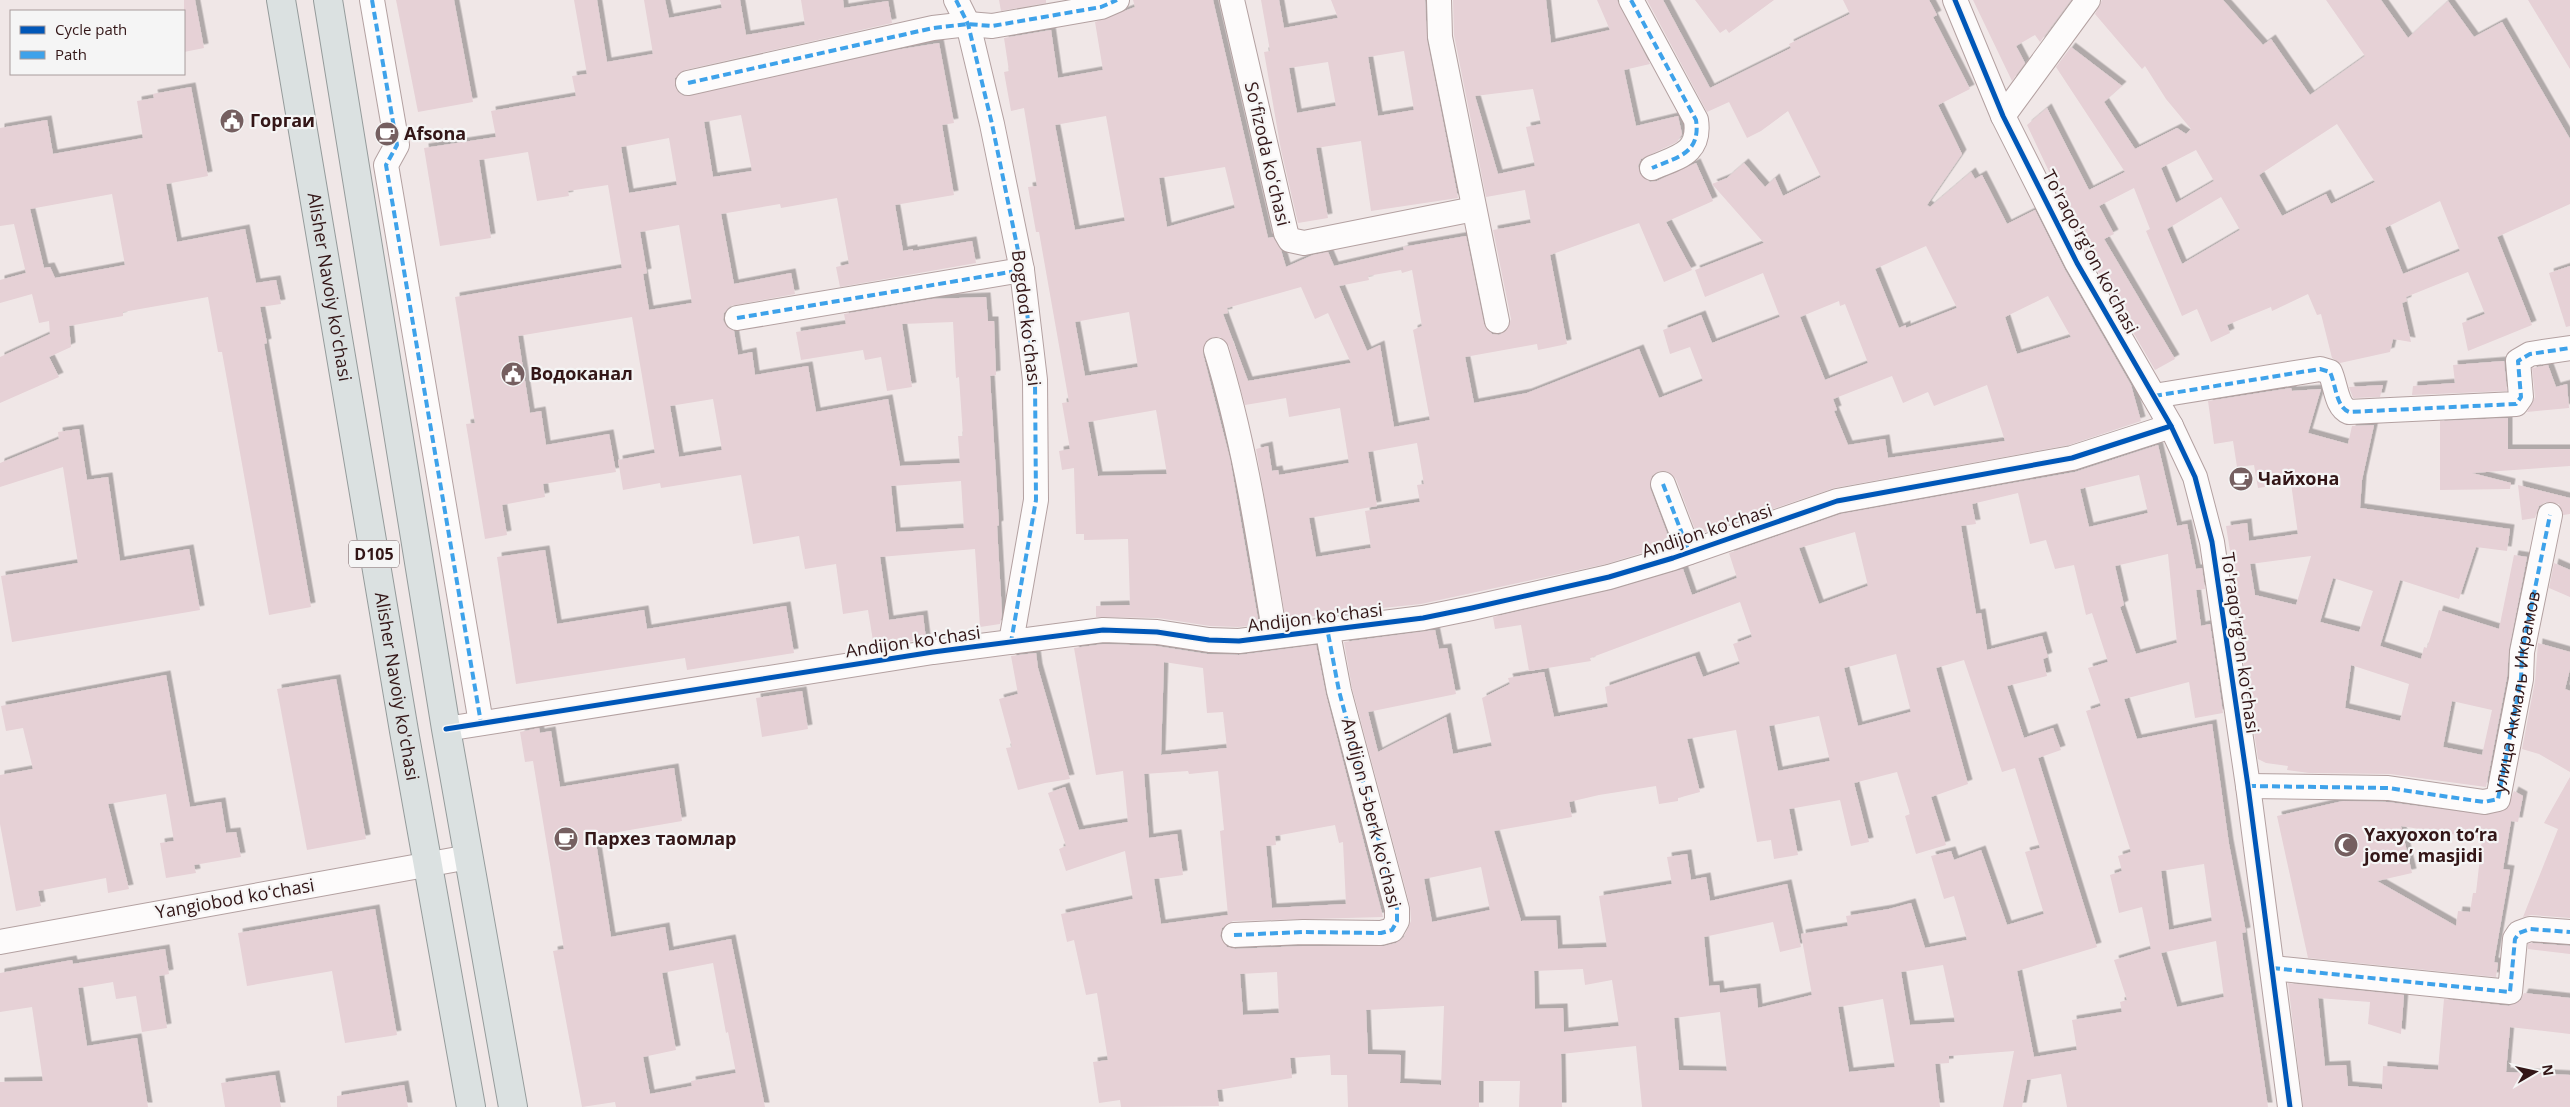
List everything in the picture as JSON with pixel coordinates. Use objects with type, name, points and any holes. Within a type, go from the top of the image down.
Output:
[{"type":"main road","name":"Alisher Navoiy ko'chasi","points":[[280,0],[471,1107]]},
{"type":"main road","name":"D105","points":[[328,0],[446,729],[513,1107]]},
{"type":"street","points":[[372,0],[397,145],[386,165],[481,723]]},
{"type":"street","name":"Bogdod koʻchasi","points":[[956,0],[968,24],[992,124],[1022,270],[1035,380],[1036,500],[1011,642]]},
{"type":"street","points":[[688,83],[933,28],[968,24],[992,26],[1101,7],[1117,0]]},
{"type":"street","name":"Soʻfizoda koʻchasi","points":[[1232,0],[1286,233],[1290,240],[1304,243],[1474,208]]},
{"type":"street","points":[[1439,0],[1440,38],[1497,321]]},
{"type":"street","points":[[1631,0],[1696,120],[1698,133],[1694,144],[1686,153],[1652,168]]},
{"type":"street","name":"To'raqo'rg'on ko'chasi","points":[[1955,0],[2003,116],[2077,262],[2171,426],[2195,478],[2212,542],[2248,786],[2290,1107]]},
{"type":"street","points":[[2003,116],[2088,0]]},
{"type":"street","points":[[737,318],[1022,270]]},
{"type":"street","points":[[2154,396],[2320,369],[2330,372],[2340,404],[2344,410],[2350,412],[2516,404],[2521,397],[2518,361],[2530,354],[2570,348]]},
{"type":"street","points":[[1216,350],[1238,428],[1275,636]]},
{"type":"street","name":"Andijon ko'chasi","points":[[446,729],[728,683],[1102,630],[1157,632],[1209,640],[1239,641],[1328,628],[1423,618],[1609,576],[1689,552],[1837,501],[2072,458],[2171,426]]},
{"type":"street","points":[[1663,484],[1689,552]]},
{"type":"street","name":"улица Акмаль Икрамов","points":[[2248,786],[2388,788],[2484,802],[2498,799],[2521,679],[2522,652],[2550,515]]},
{"type":"street","name":"Аndijon 5-berk koʻchasi","points":[[1234,935],[1303,932],[1381,933],[1392,930],[1397,921],[1397,909],[1340,692],[1328,628]]},
{"type":"street","name":"Yangiobod koʻchasi","points":[[0,942],[469,857]]},
{"type":"street","points":[[2272,968],[2510,992],[2515,939],[2519,933],[2530,929],[2570,932]]},
{"type":"building","points":[[184,0],[195,0],[204,48],[185,52]]},
{"type":"building","points":[[396,0],[454,0],[473,102],[418,112]]},
{"type":"building","points":[[574,0],[597,0],[607,62],[653,54],[644,0],[665,0],[669,18],[722,8],[720,0],[740,0],[746,35],[805,25],[801,0],[843,0],[844,8],[888,1],[892,23],[685,70],[675,78],[675,86],[678,92],[684,96],[896,50],[939,43],[954,123],[942,125],[954,195],[895,205],[903,251],[972,241],[976,263],[840,287],[836,267],[849,264],[837,198],[781,208],[780,204],[721,214],[734,284],[791,273],[795,294],[730,306],[724,313],[723,320],[727,327],[734,331],[738,355],[752,352],[755,375],[808,366],[816,412],[888,399],[900,466],[960,463],[958,436],[963,436],[959,377],[956,378],[953,322],[902,324],[912,387],[887,391],[881,357],[865,360],[863,350],[801,360],[796,332],[846,324],[844,314],[932,299],[986,297],[988,321],[994,321],[996,375],[990,376],[999,525],[997,526],[1002,614],[1000,624],[980,627],[975,549],[880,557],[889,620],[923,615],[926,639],[874,647],[868,610],[843,614],[836,564],[805,569],[799,536],[753,544],[741,475],[661,488],[660,483],[623,490],[618,460],[655,453],[632,317],[518,336],[530,413],[541,411],[546,445],[609,434],[616,472],[543,484],[545,497],[502,505],[507,535],[485,539],[466,424],[475,423],[455,297],[622,268],[608,185],[568,191],[569,196],[537,201],[528,152],[479,160],[491,238],[440,246],[424,148],[496,137],[491,111],[576,96],[572,76],[587,74]],"holes":[[[741,115],[752,171],[713,177],[704,122]],[[669,138],[677,185],[629,193],[621,147]],[[679,225],[692,303],[649,310],[643,274],[647,273],[640,232]],[[713,399],[722,450],[679,457],[670,406]],[[961,481],[964,528],[896,532],[891,486]]]},
{"type":"building","points":[[999,0],[1046,0],[1046,3],[1001,11]]},
{"type":"building","points":[[1133,0],[1213,0],[1268,238],[1273,237],[1281,250],[1286,267],[1313,255],[1328,252],[1334,266],[1404,250],[1403,247],[1466,236],[1484,324],[1492,334],[1499,335],[1506,331],[1511,319],[1493,230],[1531,223],[1525,190],[1486,197],[1454,35],[1453,0],[1546,0],[1551,43],[1610,30],[1597,0],[1617,0],[1650,64],[1624,70],[1636,126],[1678,116],[1682,134],[1677,142],[1641,159],[1638,166],[1640,174],[1650,182],[1657,181],[1696,163],[1713,201],[1666,222],[1692,270],[1664,282],[1639,223],[1550,255],[1567,344],[1538,350],[1537,344],[1465,357],[1474,403],[1527,393],[1639,349],[1659,398],[1703,381],[1690,347],[1670,354],[1663,330],[1701,315],[1712,343],[1780,317],[1763,273],[1705,297],[1695,270],[1764,243],[1712,184],[1727,178],[1744,163],[1765,187],[1775,178],[1783,196],[1821,177],[1788,111],[1761,131],[1747,138],[1729,102],[1707,112],[1647,0],[1663,0],[1710,88],[1791,48],[1789,44],[1850,14],[1843,0],[1929,0],[1937,15],[1933,17],[1970,89],[1938,105],[1962,154],[1927,205],[1930,207],[1971,172],[1975,179],[1982,175],[2007,224],[2035,210],[2065,270],[2131,385],[2141,421],[2069,445],[1834,488],[1697,535],[1676,479],[1666,471],[1659,471],[1652,476],[1650,488],[1671,544],[1606,564],[1421,604],[1325,614],[1286,621],[1256,449],[1268,446],[1272,471],[1278,470],[1279,475],[1349,463],[1340,408],[1289,417],[1286,398],[1245,405],[1229,346],[1220,337],[1213,337],[1206,341],[1203,354],[1230,459],[1259,625],[1238,627],[1210,626],[1158,618],[1096,617],[1096,606],[1130,605],[1128,539],[1084,540],[1084,534],[1076,534],[1074,468],[1062,470],[1059,451],[1070,449],[1062,403],[1069,402],[1039,232],[1036,232],[1028,187],[1037,186],[1024,108],[1011,111],[1004,72],[1009,71],[1004,38],[1051,30],[1058,78],[1103,70],[1095,22],[1135,7]],"holes":[[[1533,89],[1541,124],[1526,127],[1535,166],[1498,174],[1475,96]],[[1106,116],[1125,221],[1075,230],[1055,125]],[[1225,167],[1235,208],[1167,227],[1159,178]],[[1926,246],[1957,308],[1906,328],[1906,325],[1899,328],[1875,269]],[[1401,270],[1402,273],[1412,270],[1422,326],[1413,330],[1430,420],[1394,427],[1380,345],[1367,351],[1339,286],[1369,280],[1368,276]],[[1301,287],[1315,319],[1328,313],[1351,363],[1248,381],[1223,314],[1228,313],[1227,308]],[[2048,296],[2071,337],[2017,354],[2005,317]],[[1839,301],[1840,306],[1845,304],[1868,363],[1825,380],[1800,317]],[[1129,312],[1138,367],[1085,376],[1075,322]],[[1892,376],[1903,403],[1928,392],[1934,406],[1987,385],[2005,441],[1888,458],[1885,439],[1848,445],[1834,411],[1837,410],[1833,399]],[[1156,410],[1167,474],[1098,476],[1088,422]],[[1417,443],[1424,484],[1417,485],[1420,502],[1365,511],[1371,548],[1316,557],[1309,518],[1377,506],[1368,452]]]},
{"type":"building","points":[[1261,0],[1279,0],[1284,28],[1338,18],[1331,0],[1425,0],[1427,40],[1458,198],[1371,211],[1361,141],[1316,148],[1328,218],[1298,223],[1281,150],[1264,52],[1270,51]],"holes":[[[1404,51],[1414,110],[1378,116],[1368,57]],[[1328,62],[1336,106],[1297,113],[1289,68]]]},
{"type":"building","points":[[1695,0],[1774,0],[1729,33],[1726,29],[1720,33]]},
{"type":"building","points":[[1973,0],[2071,0],[2040,42],[2035,35],[2016,46],[2025,63],[2012,81]]},
{"type":"building","points":[[2102,0],[2223,0],[2263,45],[2271,39],[2310,95],[2365,56],[2326,0],[2381,0],[2408,38],[2448,1],[2474,37],[2502,22],[2570,139],[2570,204],[2497,237],[2532,325],[2468,351],[2462,323],[2485,314],[2468,272],[2406,297],[2407,301],[2402,303],[2411,342],[2393,339],[2390,352],[2340,363],[2332,358],[2321,314],[2317,315],[2308,294],[2272,311],[2271,307],[2227,325],[2230,333],[2211,342],[2197,309],[2182,316],[2146,231],[2150,229],[2134,188],[2099,206],[2114,234],[2104,239],[2175,359],[2155,370],[2089,256],[2027,125],[2047,108],[2089,190],[2125,172],[2056,67],[2071,47],[2122,86],[2104,102],[2135,149],[2177,128],[2186,134],[2191,129],[2166,99],[2145,66],[2142,69],[2095,14]],"holes":[[[2337,124],[2375,182],[2331,204],[2326,194],[2282,216],[2259,175]],[[2196,150],[2214,181],[2176,203],[2161,168]],[[2221,197],[2240,230],[2182,264],[2167,229]],[[2440,201],[2460,251],[2403,274],[2385,228]]]},
{"type":"building","points":[[2528,0],[2570,0],[2570,69]]},
{"type":"building","points":[[191,87],[208,176],[166,184],[177,242],[245,229],[256,283],[276,280],[281,304],[260,307],[267,343],[264,344],[311,607],[269,615],[222,352],[218,352],[208,297],[123,312],[123,316],[69,326],[71,347],[49,357],[59,377],[0,403],[0,357],[50,334],[49,321],[39,323],[32,294],[0,303],[0,280],[26,273],[14,224],[0,226],[0,128],[47,120],[53,154],[143,138],[137,101],[154,98],[153,94]],"holes":[[[112,194],[125,265],[55,278],[50,267],[44,268],[30,209]]]},
{"type":"building","points":[[2570,266],[2570,326],[2566,327],[2549,273]]},
{"type":"building","points":[[2504,361],[2507,391],[2412,395],[2413,386],[2455,383],[2453,365]]},
{"type":"building","points":[[2548,365],[2556,387],[2567,384],[2569,408],[2527,412],[2535,397],[2532,368]]},
{"type":"building","points":[[2383,385],[2380,397],[2353,398],[2349,387]]},
{"type":"building","points":[[2291,388],[2292,391],[2321,389],[2308,433],[2348,444],[2352,426],[2374,425],[2362,480],[2360,508],[2510,529],[2507,551],[2476,547],[2459,599],[2400,580],[2380,646],[2421,659],[2424,647],[2427,648],[2439,610],[2499,629],[2514,555],[2527,557],[2509,649],[2507,677],[2486,787],[2390,774],[2309,773],[2287,770],[2288,766],[2266,763],[2258,759],[2229,563],[2232,563],[2226,526],[2247,523],[2249,541],[2298,534],[2291,483],[2258,488],[2254,465],[2237,467],[2233,441],[2214,444],[2208,401]],"holes":[[[2311,556],[2296,605],[2255,595],[2250,564]],[[2333,578],[2373,591],[2359,632],[2320,622]],[[2351,665],[2409,684],[2400,721],[2345,708]],[[2452,701],[2492,710],[2482,755],[2443,747]]]},
{"type":"building","points":[[2508,418],[2508,449],[2570,449],[2570,466],[2472,473],[2511,483],[2510,489],[2440,490],[2440,421]]},
{"type":"building","points":[[79,429],[87,480],[108,477],[120,561],[189,549],[200,610],[12,642],[1,576],[78,563],[63,467],[0,487],[0,463],[59,439],[58,432]]},
{"type":"building","points":[[2158,445],[2177,526],[2187,524],[2196,569],[2202,568],[2205,589],[2196,590],[2201,626],[2210,624],[2223,713],[2195,718],[2189,682],[2124,699],[2137,739],[2212,724],[2229,844],[2246,932],[2242,933],[2268,1107],[2067,1107],[2061,1074],[2027,1080],[2022,1107],[2003,1107],[2014,1051],[1949,1056],[1949,1063],[1935,1064],[1940,1107],[1642,1107],[1636,1046],[1561,1054],[1562,1107],[1519,1107],[1520,1081],[1479,1081],[1479,1107],[1348,1107],[1347,1075],[1331,1075],[1330,1055],[1290,1058],[1292,1078],[1217,1090],[1219,1106],[1121,1107],[1120,1100],[1099,1103],[1093,1062],[1108,1060],[1097,993],[1086,995],[1074,940],[1067,942],[1061,914],[1133,899],[1125,851],[1066,871],[1059,849],[1066,846],[1048,793],[1065,787],[1079,830],[1128,822],[1123,771],[1096,775],[1074,648],[1104,644],[1156,646],[1207,654],[1239,655],[1316,645],[1326,695],[1383,917],[1233,921],[1222,928],[1220,936],[1227,947],[1235,949],[1303,946],[1384,946],[1396,943],[1404,937],[1411,921],[1410,906],[1352,688],[1344,642],[1435,630],[1439,649],[1447,648],[1456,694],[1368,712],[1378,752],[1446,717],[1453,754],[1492,746],[1482,698],[1510,684],[1508,678],[1544,672],[1554,717],[1608,707],[1605,687],[1695,656],[1703,677],[1740,664],[1733,644],[1752,637],[1740,602],[1590,658],[1591,661],[1529,671],[1521,625],[1495,629],[1493,617],[1612,590],[1683,569],[1692,595],[1737,578],[1729,553],[1841,514],[2075,472]],"holes":[[[2139,475],[2148,513],[2089,527],[2080,489]],[[2018,493],[2030,544],[2046,540],[2055,569],[2074,565],[2086,615],[2092,613],[2108,662],[2088,668],[2101,706],[2086,711],[2131,852],[2118,856],[2122,871],[2110,875],[2119,913],[2142,907],[2151,949],[2114,960],[2127,1000],[2120,1002],[2122,1012],[2072,1020],[2077,1050],[2034,1057],[2017,971],[2097,947],[2038,758],[2061,750],[2053,728],[2024,738],[2007,686],[2047,676],[2043,659],[2048,657],[2042,636],[1987,650],[1981,613],[1976,614],[1961,526],[1976,524],[1972,504]],[[1855,532],[1868,586],[1819,604],[1799,548]],[[2168,554],[2177,643],[2136,654],[2120,607],[2124,605],[2115,566]],[[1896,654],[1911,712],[1858,726],[1844,668]],[[1964,660],[2002,772],[2015,768],[2040,848],[2025,852],[2044,914],[2007,925],[1981,850],[1954,860],[1951,851],[1931,856],[1944,899],[1954,896],[1967,940],[1925,948],[1911,903],[1889,909],[1846,916],[1848,926],[1801,934],[1812,995],[1758,1008],[1756,988],[1720,993],[1719,985],[1709,986],[1704,937],[1773,922],[1780,952],[1801,947],[1787,884],[1710,901],[1706,877],[1691,880],[1687,854],[1667,857],[1672,884],[1599,896],[1607,947],[1558,949],[1556,920],[1521,921],[1494,831],[1572,817],[1569,802],[1599,795],[1656,786],[1659,804],[1678,801],[1678,798],[1700,792],[1687,739],[1736,730],[1757,842],[1771,840],[1774,859],[1798,855],[1789,809],[1840,800],[1851,846],[1869,842],[1854,783],[1897,772],[1910,814],[1905,816],[1916,854],[1946,845],[1931,797],[1968,784],[1936,668]],[[1164,662],[1203,668],[1207,713],[1223,712],[1227,748],[1161,755]],[[1819,716],[1830,761],[1778,771],[1769,726]],[[1188,771],[1189,774],[1218,771],[1224,830],[1220,831],[1228,915],[1161,924],[1154,879],[1183,875],[1177,834],[1149,838],[1144,774]],[[1335,825],[1339,843],[1343,842],[1346,904],[1272,908],[1266,846],[1276,845],[1275,836]],[[2204,864],[2212,921],[2169,930],[2161,871]],[[1481,867],[1490,910],[1432,922],[1424,879]],[[2216,941],[2224,997],[2177,1007],[2161,953]],[[1943,965],[1955,1022],[1910,1025],[1901,972]],[[1583,969],[1585,985],[1612,980],[1619,1026],[1564,1032],[1563,1008],[1535,1009],[1534,971]],[[1277,972],[1279,1013],[1243,1015],[1240,974]],[[1883,999],[1895,1067],[1849,1072],[1838,1007]],[[1444,1006],[1441,1085],[1400,1083],[1401,1055],[1368,1054],[1366,1010]],[[1720,1012],[1727,1071],[1679,1070],[1674,1018]]]},
{"type":"building","points":[[2518,485],[2570,498],[2570,514],[2563,515],[2559,504],[2546,502],[2539,506],[2535,518],[2522,520]]},
{"type":"building","points":[[545,550],[557,624],[644,610],[647,629],[786,606],[794,653],[687,670],[685,658],[516,684],[497,557]]},
{"type":"building","points":[[2554,563],[2570,570],[2570,597],[2549,588]]},
{"type":"building","points":[[2538,643],[2570,652],[2570,669],[2565,689],[2570,691],[2570,772],[2539,754],[2522,749],[2535,681]]},
{"type":"building","points":[[1036,653],[1038,668],[1070,779],[1018,790],[1006,748],[1012,747],[999,699],[1018,694],[1011,656]]},
{"type":"building","points":[[166,675],[190,807],[221,802],[226,833],[236,832],[241,857],[194,865],[196,873],[166,878],[160,843],[174,841],[166,794],[108,804],[129,889],[108,893],[106,878],[38,891],[41,906],[16,911],[0,824],[0,775],[33,769],[23,728],[6,731],[1,706]]},
{"type":"building","points":[[336,679],[366,839],[307,850],[277,689]]},
{"type":"building","points":[[802,691],[808,729],[762,737],[756,698]]},
{"type":"building","points":[[539,728],[540,733],[551,731],[560,787],[674,768],[682,821],[595,836],[611,937],[665,927],[669,951],[731,939],[765,1107],[616,1107],[615,1102],[582,1107],[553,951],[564,949],[533,761],[525,762],[520,732]],"holes":[[[713,963],[726,1033],[728,1032],[736,1073],[691,1081],[692,1086],[650,1094],[643,1057],[676,1050],[662,973]]]},
{"type":"building","points":[[2570,777],[2570,918],[2531,915],[2523,917],[2558,829],[2544,823]]},
{"type":"building","points":[[2514,791],[2523,796],[2518,822],[2511,821],[2503,869],[2510,870],[2494,962],[2498,963],[2496,977],[2308,958],[2277,816],[2343,801],[2387,802],[2487,815],[2507,809]],"holes":[[[2401,826],[2482,839],[2476,893],[2473,893],[2470,912],[2458,911],[2456,926],[2377,881],[2412,873]]]},
{"type":"building","points":[[375,909],[397,1035],[345,1043],[332,971],[247,986],[238,933]]},
{"type":"building","points":[[2528,944],[2570,946],[2570,954],[2528,949]]},
{"type":"building","points":[[165,949],[169,974],[159,976],[167,1028],[142,1032],[136,996],[116,999],[113,982],[78,988],[87,1046],[137,1038],[148,1107],[0,1107],[0,1082],[43,1081],[32,1007],[0,1012],[0,973],[72,960],[73,964]]},
{"type":"building","points":[[2288,983],[2404,995],[2401,1034],[2368,1024],[2370,1002],[2318,998],[2325,1066],[2346,1065],[2348,1086],[2382,1089],[2383,1066],[2438,1070],[2444,999],[2509,1006],[2521,1000],[2524,993],[2570,998],[2570,1034],[2510,1027],[2506,1072],[2570,1075],[2570,1107],[2303,1107]]},
{"type":"building","points":[[275,1075],[281,1107],[225,1107],[221,1083]]},
{"type":"building","points":[[404,1085],[408,1107],[337,1107],[337,1096]]},
{"type":"marked path","points":[[372,0],[397,145],[386,165],[481,723]]},
{"type":"marked path","points":[[956,0],[968,24],[992,124],[1022,270],[1035,380],[1036,500],[1011,642]]},
{"type":"marked path","points":[[688,83],[933,28],[968,24],[992,26],[1101,7],[1117,0]]},
{"type":"marked path","points":[[1631,0],[1696,120],[1697,131],[1691,147],[1678,157],[1652,168]]},
{"type":"marked path","points":[[737,318],[1022,270]]},
{"type":"marked path","points":[[2154,396],[2320,369],[2330,372],[2339,401],[2349,412],[2516,404],[2521,397],[2518,361],[2530,354],[2570,348]]},
{"type":"marked path","points":[[1663,484],[1689,552]]},
{"type":"marked path","points":[[2248,786],[2388,788],[2484,802],[2498,799],[2521,679],[2522,652],[2550,515]]},
{"type":"marked path","points":[[1234,935],[1303,932],[1381,933],[1392,930],[1397,921],[1397,909],[1339,691],[1327,628]]},
{"type":"marked path","points":[[2272,968],[2510,992],[2515,939],[2519,933],[2530,929],[2570,932]]},
{"type":"cycle path","points":[[1955,0],[2003,116],[2077,263],[2171,426],[2195,477],[2212,542],[2248,786],[2290,1107]]},
{"type":"cycle path","points":[[446,729],[933,652],[1103,630],[1157,632],[1209,640],[1239,641],[1423,618],[1609,577],[1673,558],[1837,501],[2072,458],[2171,426]]},
{"type":"place","name":"Горгаи","points":[[232,121]]},
{"type":"place","name":"Afsona","points":[[387,134]]},
{"type":"place","name":"Водоканал","points":[[513,374]]},
{"type":"place","name":"Чайхона","points":[[2241,479]]},
{"type":"place","name":"Пархез таомлар","points":[[566,839]]},
{"type":"place","name":"Yaxyoxon to‘ra jome’ masjidi","points":[[2346,845]]}]
